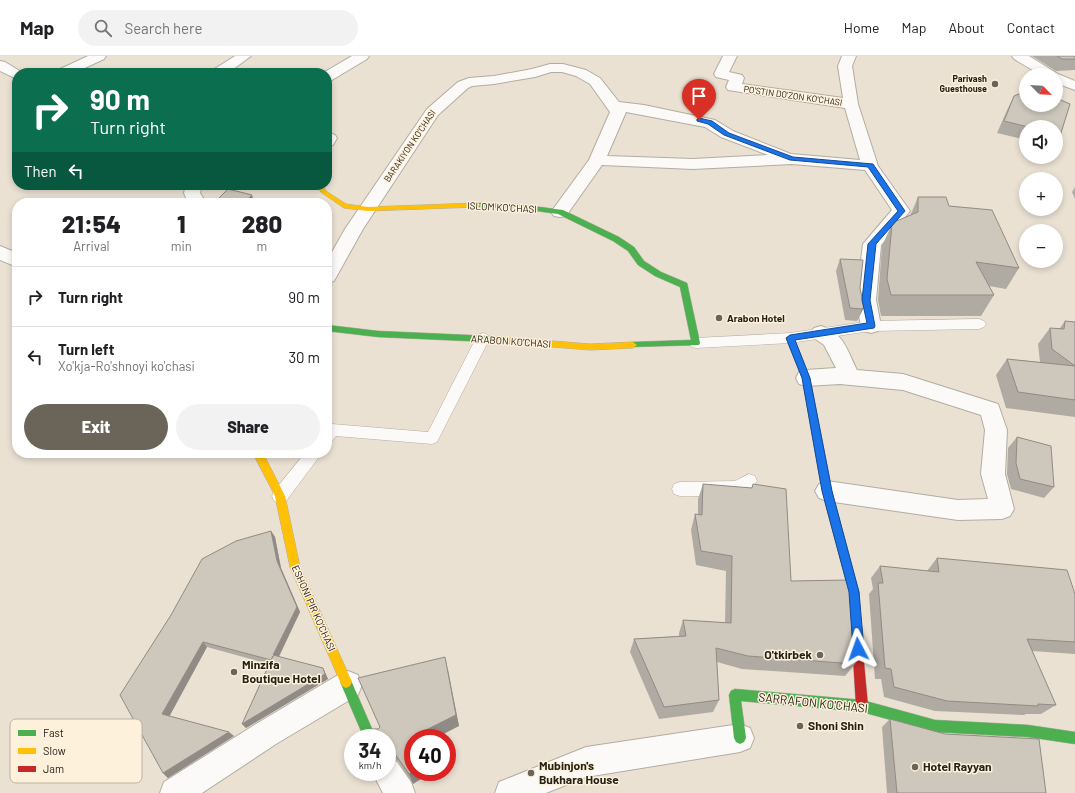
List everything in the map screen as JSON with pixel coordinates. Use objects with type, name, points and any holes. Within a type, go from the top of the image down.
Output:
[{"type":"street","points":[[74,68],[99,56]]},
{"type":"street","points":[[226,68],[244,56]]},
{"type":"street","name":"PO'STIN DO'ZON KO'CHASI","points":[[730,56],[721,74],[737,78],[733,87],[851,104]]},
{"type":"street","points":[[849,56],[845,66],[851,104],[870,166],[902,211],[872,244],[866,300],[871,326]]},
{"type":"street","points":[[1020,56],[1040,68]]},
{"type":"street","points":[[332,73],[353,58]]},
{"type":"street","points":[[0,65],[12,71]]},
{"type":"street","name":"BARAKIYON KO'CHASI","points":[[332,268],[354,229],[432,112],[463,84],[469,82],[494,80],[535,67],[563,68],[581,73],[595,81],[614,106]]},
{"type":"street","points":[[1063,81],[1075,86]]},
{"type":"street","points":[[614,106],[651,111],[710,123],[727,134],[792,159]]},
{"type":"street","points":[[560,212],[597,160],[618,112],[614,106]]},
{"type":"street","points":[[597,160],[693,164],[792,159],[870,166]]},
{"type":"street","name":"ISLOM KO'CHASI","points":[[323,190],[344,206],[368,209],[479,205],[516,206],[560,212],[616,239],[631,248],[642,263],[647,267],[658,274],[684,285],[696,343]]},
{"type":"street","points":[[0,252],[12,258]]},
{"type":"street","name":"ARABON KO'CHASI","points":[[332,329],[378,334],[483,338],[590,347],[696,343]]},
{"type":"street","points":[[821,333],[832,340],[851,378]]},
{"type":"street","points":[[790,338],[806,378],[827,491],[854,592],[862,706]]},
{"type":"street","points":[[806,378],[840,376],[903,382],[990,410],[996,430],[993,474],[1002,509],[958,510],[827,491]]},
{"type":"street","name":"ESHONI PIR KO'CHASI","points":[[261,458],[280,496],[295,566],[366,729]]},
{"type":"street","points":[[175,793],[266,734],[348,685]]},
{"type":"street","name":"SARRAFON KO'CHASI","points":[[740,738],[735,695],[862,706],[935,726],[1028,731],[1075,738]]},
{"type":"street","points":[[510,793],[586,762],[740,738]]},
{"type":"street","points":[[392,781],[400,793]]},
{"type":"lane","points":[[696,343],[790,338],[871,326],[979,324]]},
{"type":"lane","points":[[332,430],[432,438],[483,338]]},
{"type":"lane","points":[[280,496],[310,458]]},
{"type":"lane","points":[[680,489],[738,488],[749,481]]},
{"type":"building","points":[[1057,56],[1075,56],[1075,59],[1062,59]]},
{"type":"building","points":[[1019,94],[1019,112],[1063,112],[1063,101],[1070,104],[1063,126],[1063,120],[1019,120],[1019,125],[1004,121],[1014,96]]},
{"type":"building","points":[[227,190],[252,195],[249,198],[219,198]]},
{"type":"building","points":[[918,197],[946,197],[949,206],[992,210],[1019,268],[976,262],[994,295],[891,295],[887,279],[892,224],[918,212]]},
{"type":"building","points":[[840,259],[863,260],[860,288],[864,307],[862,309],[850,308]]},
{"type":"building","points":[[1065,321],[1075,322],[1075,366],[1052,349],[1050,328],[1064,329]]},
{"type":"building","points":[[1007,359],[1075,366],[1075,400],[1018,392]]},
{"type":"building","points":[[1017,437],[1051,446],[1054,487],[1020,479],[1016,463]]},
{"type":"building","points":[[703,484],[752,488],[753,484],[786,489],[791,581],[849,580],[855,664],[748,656],[716,648],[719,700],[664,707],[634,639],[686,636],[683,620],[731,623],[732,556],[701,551],[695,514],[702,515]]},
{"type":"building","points":[[271,531],[277,561],[297,607],[273,655],[323,668],[325,674],[242,724],[273,656],[271,660],[203,642],[162,714],[229,732],[163,773],[142,735],[142,719],[133,719],[120,695],[171,615],[202,559],[236,541]]},
{"type":"building","points":[[937,558],[1067,570],[1075,594],[1075,642],[1027,639],[1056,705],[1038,704],[1038,706],[947,701],[894,687],[891,669],[885,668],[878,583],[883,583],[880,566],[939,572]]},
{"type":"building","points":[[445,657],[456,715],[428,729],[404,729],[404,767],[396,755],[396,729],[378,729],[380,727],[358,678]]},
{"type":"building","points":[[890,719],[945,734],[1039,739],[1046,793],[897,793]]},
{"type":"traffic: fast","points":[[477,205],[516,206],[560,212],[616,239],[631,249],[641,263],[658,274],[684,285],[696,343],[633,345]]},
{"type":"traffic: fast","points":[[332,329],[378,334],[490,339]]},
{"type":"traffic: fast","points":[[790,338],[806,378],[827,491],[854,592],[857,641]]},
{"type":"traffic: fast","points":[[346,682],[366,729]]},
{"type":"traffic: fast","points":[[740,738],[735,695],[862,706],[935,726],[1028,731],[1075,738]]},
{"type":"traffic: slow","points":[[323,190],[344,206],[368,209],[477,205]]},
{"type":"traffic: slow","points":[[490,339],[590,347],[633,345]]},
{"type":"traffic: slow","points":[[261,458],[280,496],[295,567],[346,682]]},
{"type":"traffic: jam","points":[[857,641],[862,706]]},
{"type":"place","name":"Parivash Guesthouse","points":[[995,84]]},
{"type":"place","name":"Arabon Hotel","points":[[719,318]]},
{"type":"place","name":"O'tkirbek","points":[[820,655]]},
{"type":"place","name":"Minzifa Boutique Hotel","points":[[234,672]]},
{"type":"place","name":"Shoni Shin","points":[[800,726]]},
{"type":"place","name":"Hotel Rayyan","points":[[915,767]]},
{"type":"place","name":"Mubinjon's Bukhara House","points":[[531,773]]},
{"type":"route","points":[[699,120],[710,123],[727,134],[792,159],[870,166],[902,211],[872,244],[866,300],[871,326],[790,338],[806,378],[827,491],[854,592],[858,649]]}]
